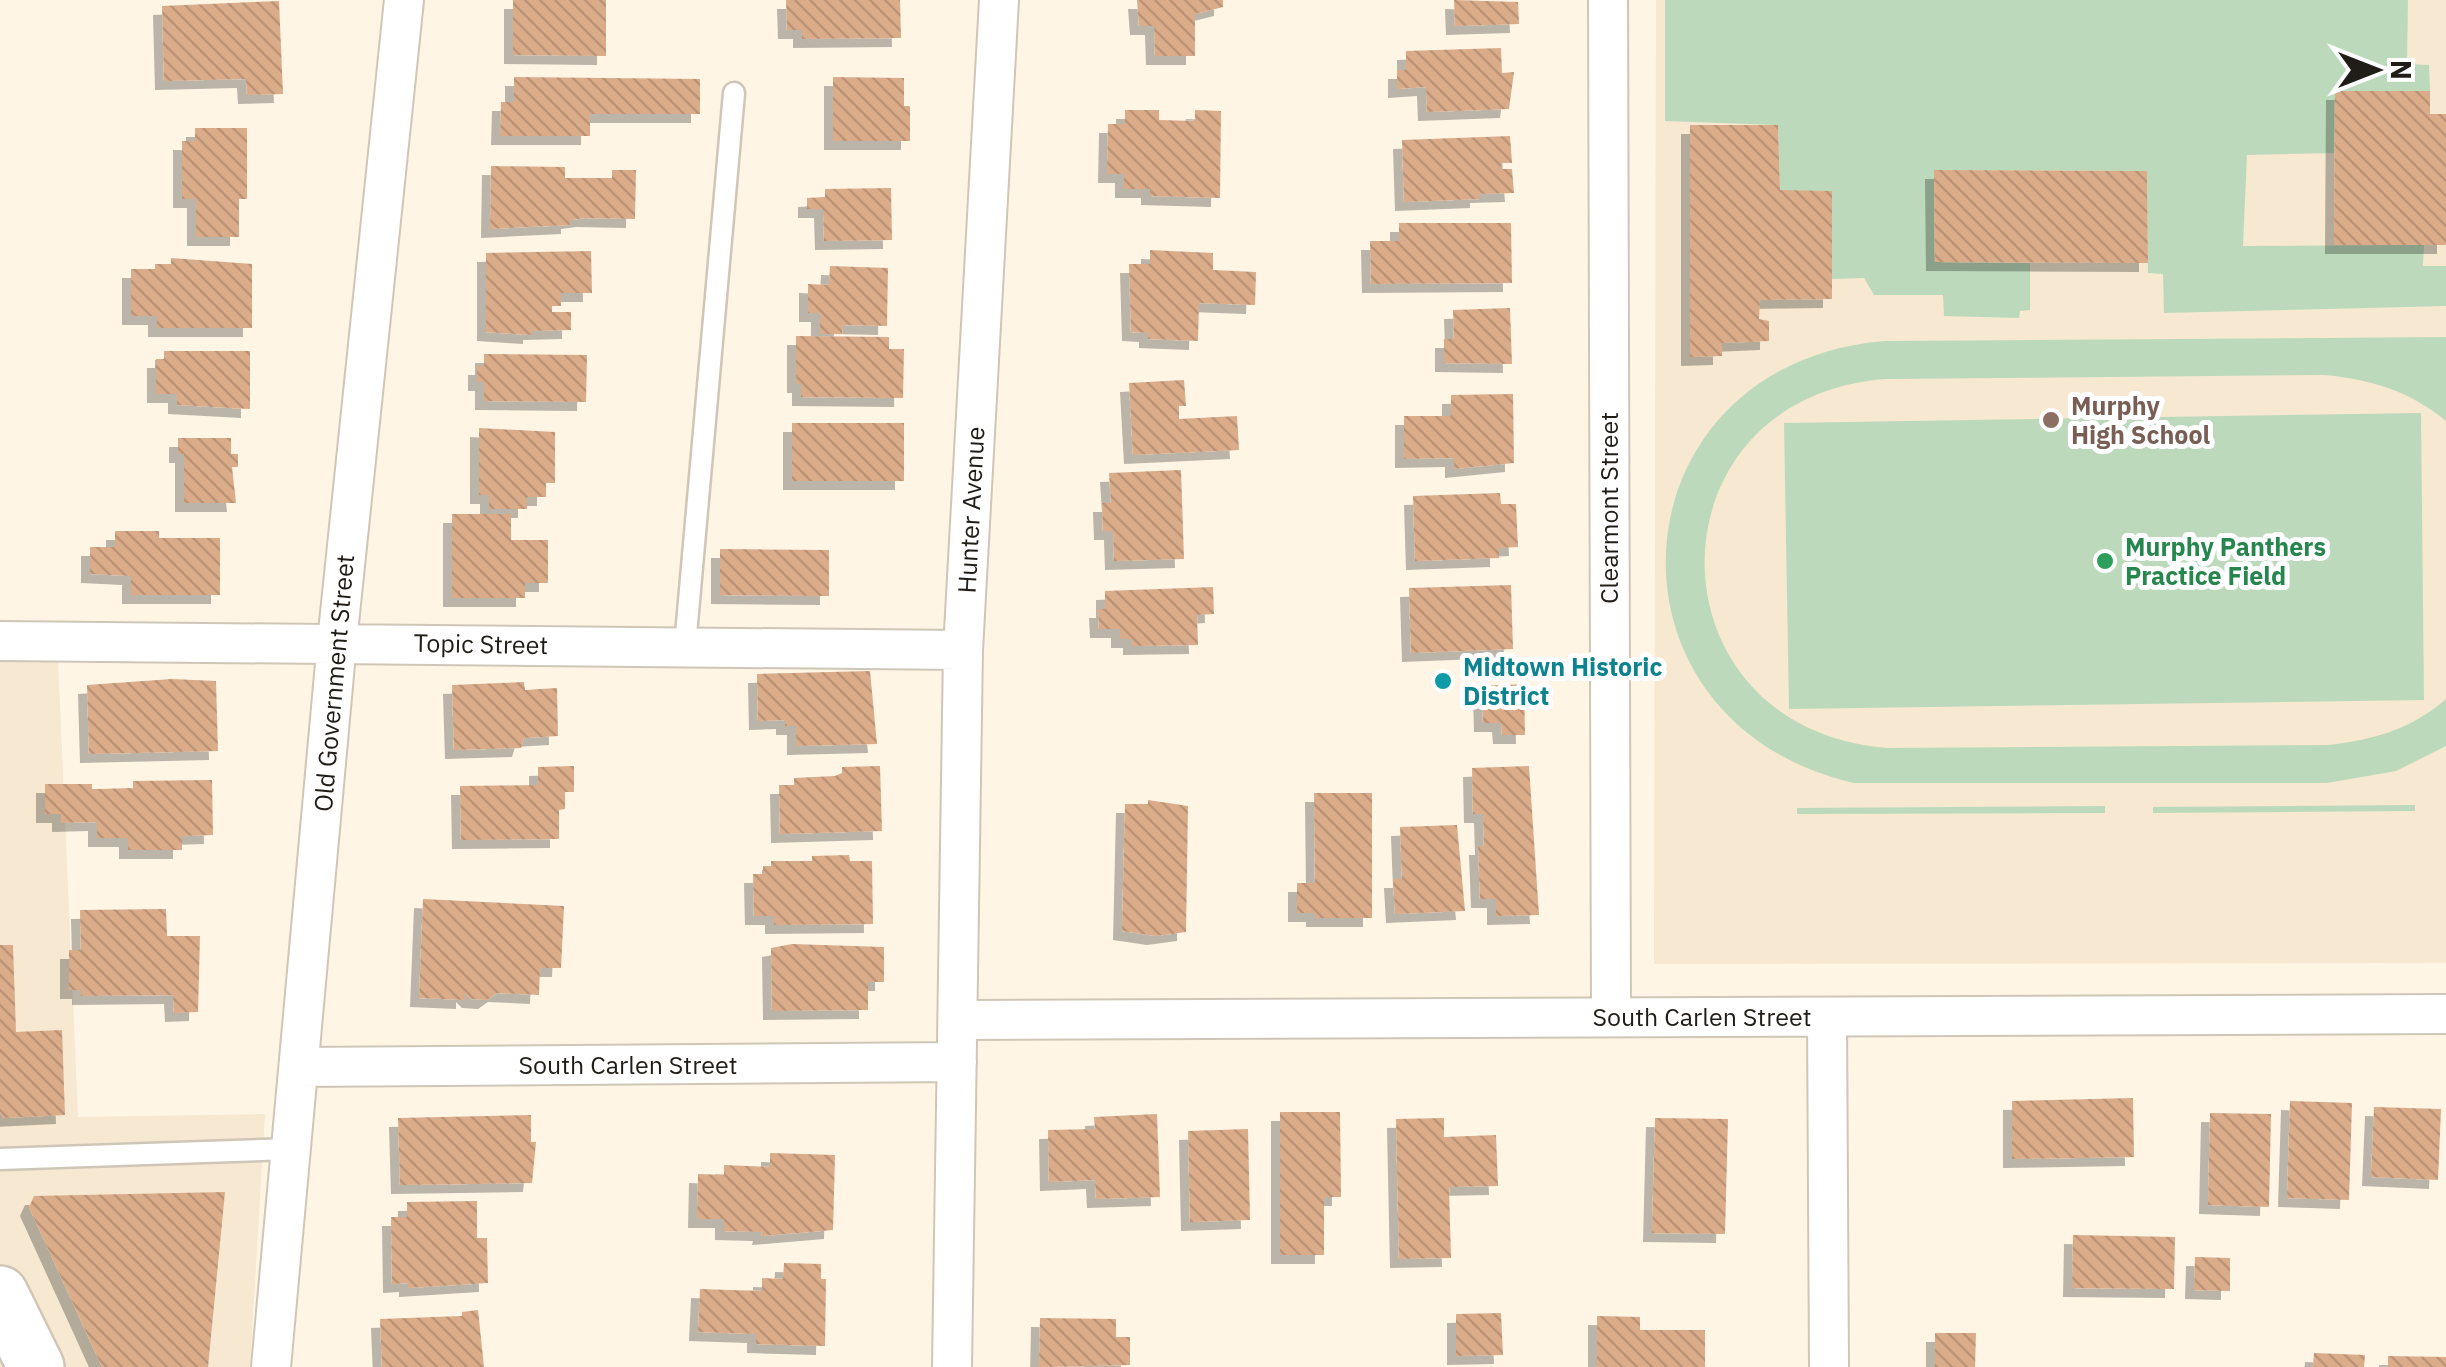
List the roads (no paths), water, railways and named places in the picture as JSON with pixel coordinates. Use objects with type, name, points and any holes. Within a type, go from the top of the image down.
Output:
[{"type":"street","name":"Old Government Street","points":[[270,1367],[337,642],[404,0]]},
{"type":"street","name":"Hunter Avenue","points":[[957,1062],[963,650],[999,0]]},
{"type":"street","name":"Clearmont Street","points":[[1608,0],[1611,1016]]},
{"type":"street","name":"Topic Street","points":[[0,641],[963,650]]},
{"type":"street","name":"South Carlen Street","points":[[959,1020],[2446,1014]]},
{"type":"street","points":[[1827,1017],[1829,1367]]},
{"type":"street","name":"South Carlen Street","points":[[299,1067],[957,1062]]},
{"type":"street","points":[[952,1367],[957,1062]]},
{"type":"street","points":[[0,1297],[36,1367]]},
{"type":"lane","points":[[685,646],[734,93]]},
{"type":"lane","points":[[0,1159],[292,1149]]},
{"type":"place","name":"Murphy High School","points":[[2051,420]]},
{"type":"place","name":"Murphy Panthers Practice Field","points":[[2105,561]]},
{"type":"place","name":"Midtown Historic District","points":[[1443,681]]}]
